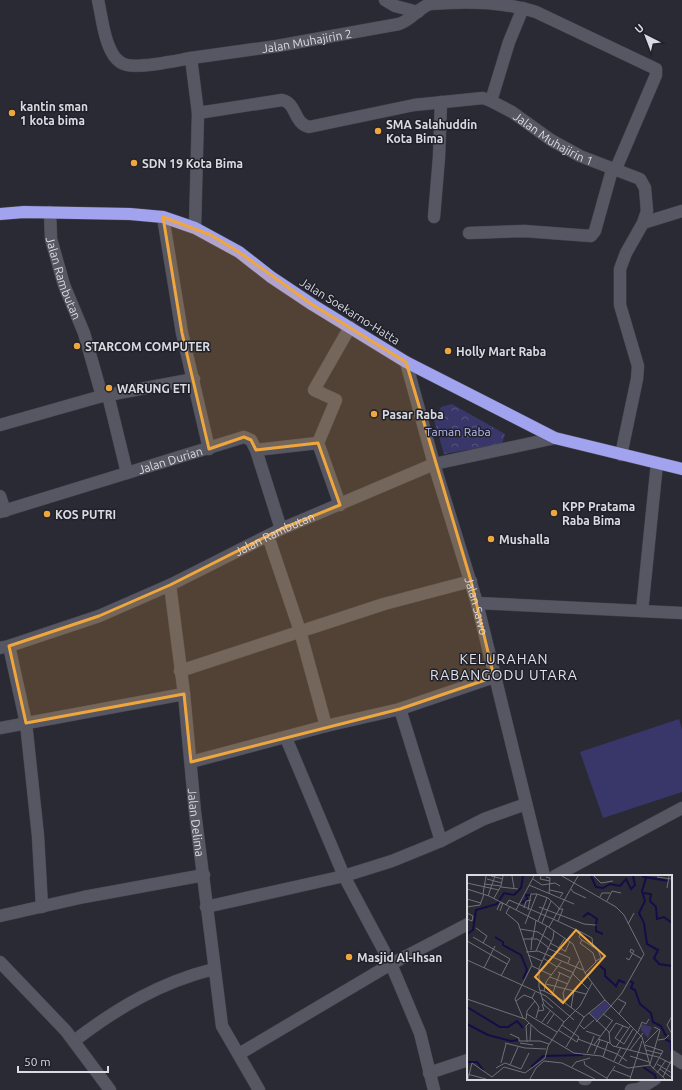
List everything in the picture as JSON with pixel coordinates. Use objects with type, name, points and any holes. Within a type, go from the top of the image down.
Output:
[{"type":"highway","name":"Jalan Soekarno-Hatta","points":[[0,214],[50,212],[163,217],[195,228],[239,252],[277,281],[406,362],[555,438],[682,469]]},
{"type":"street","name":"Jalan Muhajirin 2","points":[[98,0],[109,46],[115,57],[126,65],[142,65],[277,46],[399,24],[410,20],[426,5],[442,3],[495,3],[523,8],[621,52],[654,68],[657,72],[614,170]]},
{"type":"street","points":[[385,0],[395,6],[418,12]]},
{"type":"street","points":[[491,101],[509,42],[523,8]]},
{"type":"street","points":[[191,58],[198,113],[195,228]]},
{"type":"street","name":"Jalan Muhajirin 1","points":[[198,113],[282,100],[290,104],[299,122],[309,127],[414,105],[470,98],[483,98],[512,112],[551,140],[580,156],[638,178],[644,185],[647,211],[643,223],[626,253],[620,269],[620,305],[638,366],[637,379],[621,455]]},
{"type":"street","points":[[434,217],[440,156],[440,102]]},
{"type":"street","points":[[469,233],[524,231],[591,236],[595,231],[614,170]]},
{"type":"street","points":[[643,223],[682,211]]},
{"type":"street","name":"Jalan Rambutan","points":[[50,212],[51,240],[64,285],[84,333],[105,396],[127,473]]},
{"type":"street","points":[[163,217],[182,333],[194,379],[209,449]]},
{"type":"street","points":[[340,504],[318,443],[336,400],[314,390],[350,327]]},
{"type":"street","name":"Jalan Sawo","points":[[406,362],[434,464],[477,603],[544,875]]},
{"type":"street","points":[[0,424],[105,396],[194,379]]},
{"type":"street","name":"Jalan Durian","points":[[2,512],[244,437],[251,440],[256,450],[281,529]]},
{"type":"street","name":"Jalan Rambutan","points":[[5,647],[99,616],[170,585],[281,529],[434,464],[555,438]]},
{"type":"street","points":[[256,450],[318,443]]},
{"type":"street","points":[[642,611],[657,463]]},
{"type":"street","points":[[0,496],[2,512]]},
{"type":"street","points":[[268,536],[300,631],[326,726]]},
{"type":"street","points":[[180,671],[248,650],[300,631],[384,604],[471,581]]},
{"type":"street","name":"Jalan Delima","points":[[170,585],[184,694],[195,812],[204,875],[206,907],[222,1026],[259,1090]]},
{"type":"street","points":[[477,603],[682,613]]},
{"type":"street","points":[[5,647],[26,723],[38,836],[42,906]]},
{"type":"street","points":[[191,762],[286,738],[326,726],[400,709],[494,677]]},
{"type":"street","points":[[0,728],[184,694]]},
{"type":"street","points":[[400,709],[441,841]]},
{"type":"street","points":[[286,738],[344,876],[391,964],[420,1033],[434,1090]]},
{"type":"street","points":[[206,907],[344,876],[392,861],[441,841],[484,819],[526,804]]},
{"type":"street","points":[[557,875],[680,813]]},
{"type":"street","points":[[0,916],[84,896],[204,875]]},
{"type":"street","points":[[239,1054],[391,964],[467,925]]},
{"type":"street","points":[[0,962],[74,1041],[110,1090]]},
{"type":"street","points":[[74,1041],[99,1022],[147,993],[192,975],[214,970]]},
{"type":"street","points":[[429,1073],[467,1060]]},
{"type":"street","points":[[636,1090],[653,1080]]},
{"type":"highlighted area","points":[[163,217],[211,235],[239,252],[313,305],[406,362],[471,581],[494,677],[400,709],[191,762],[184,694],[26,723],[9,646],[99,616],[170,585],[281,529],[340,505],[318,443],[256,450],[251,440],[244,437],[209,449],[182,333]]},
{"type":"green space","name":"Taman Raba","points":[[452,404],[505,434],[502,444],[444,454],[434,420],[441,407]]},
{"type":"green space","points":[[679,719],[682,729],[682,792],[603,818],[580,752]]},
{"type":"place","name":"kantin sman 1 kota bima","points":[[12,113]]},
{"type":"place","name":"SMA Salahuddin Kota Bima","points":[[378,131]]},
{"type":"place","name":"SDN 19 Kota Bima","points":[[134,163]]},
{"type":"place","name":"STARCOM COMPUTER","points":[[77,346]]},
{"type":"place","name":"Holly Mart Raba","points":[[448,351]]},
{"type":"place","name":"WARUNG ETI","points":[[109,388]]},
{"type":"place","name":"Pasar Raba","points":[[374,414]]},
{"type":"place","name":"KPP Pratama Raba Bima","points":[[554,513]]},
{"type":"place","name":"KOS PUTRI","points":[[47,514]]},
{"type":"place","name":"Mushalla","points":[[491,539]]},
{"type":"place","name":"Masjid Al-Ihsan","points":[[349,957]]},
{"type":"district","name":"KELURAHAN RABANGODU UTARA","points":[[504,668]]}]
